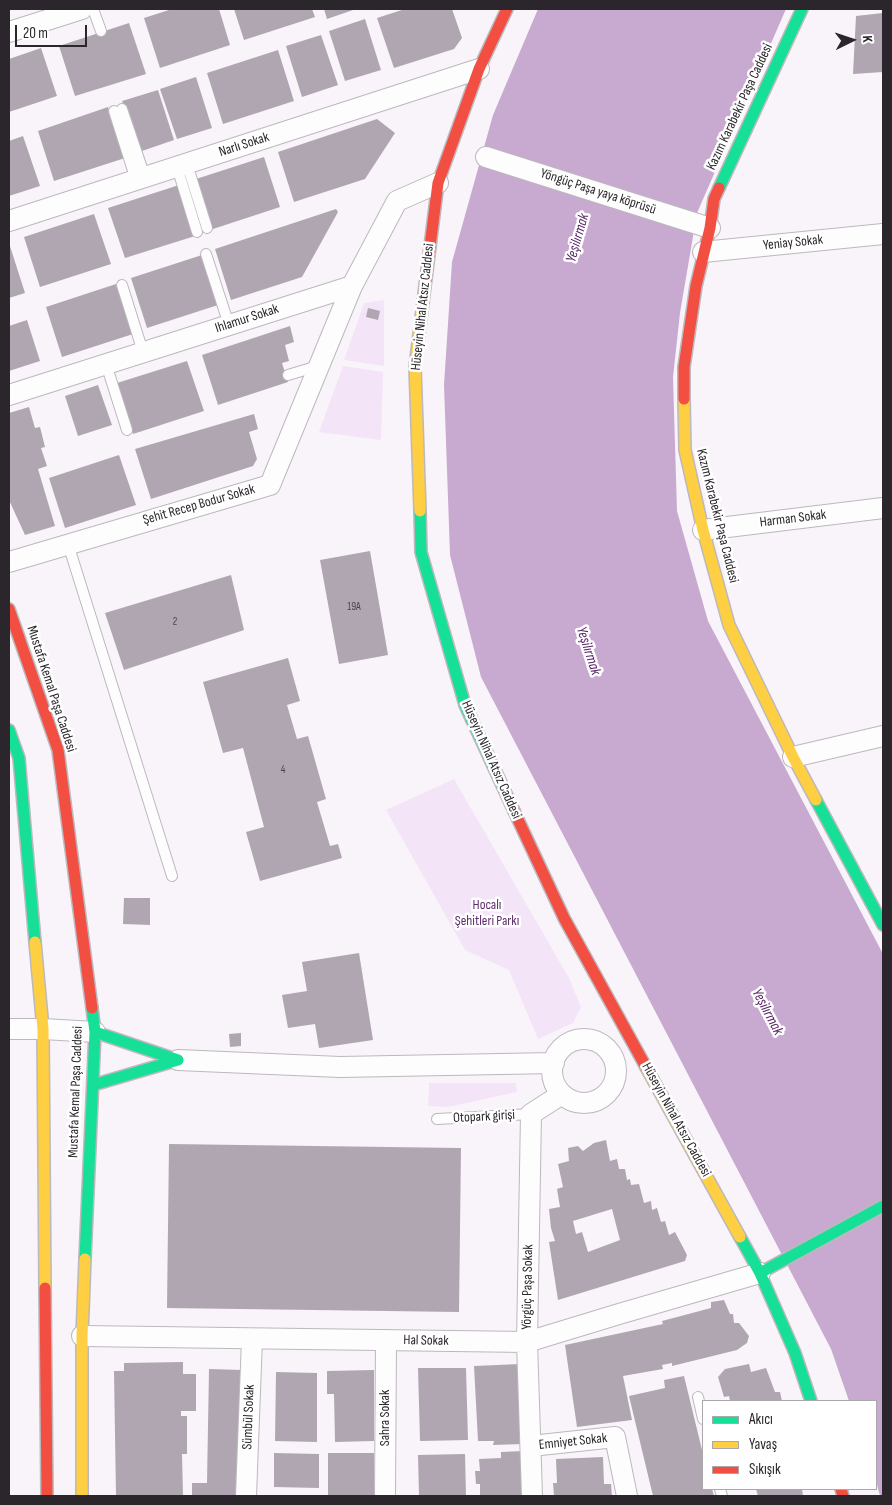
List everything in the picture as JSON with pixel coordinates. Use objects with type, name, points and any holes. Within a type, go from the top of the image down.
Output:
[{"type":"street","points":[[9,32],[43,16],[82,9]]},
{"type":"street","name":"Hüseyin Nihal Atsız Caddesi","points":[[507,9],[479,69],[438,183],[415,368],[421,552],[465,705],[564,918],[760,1274],[795,1353],[811,1400]]},
{"type":"street","name":"Kazım Karabekir Paşa Caddesi","points":[[802,9],[714,199],[710,228],[703,252],[695,295],[684,367],[685,450],[703,530],[729,625],[793,758],[883,925]]},
{"type":"street","name":"Narlı Sokak","points":[[9,221],[479,69]]},
{"type":"street","name":"Yöngüç Paşa yaya köprüsü","points":[[486,157],[710,228]]},
{"type":"street","points":[[352,286],[397,201],[438,183]]},
{"type":"street","name":"Yeniay Sokak","points":[[703,252],[883,234]]},
{"type":"street","name":"Ihlamur Sokak","points":[[9,395],[352,286]]},
{"type":"street","name":"Şehit Recep Bodur Sokak","points":[[9,562],[270,485],[352,286]]},
{"type":"street","name":"Harman Sokak","points":[[703,530],[883,508]]},
{"type":"street","name":"Mustafa Kemal Paşa Caddesi","points":[[9,609],[58,750],[95,1032],[82,1336],[82,1496]]},
{"type":"street","points":[[9,730],[19,758],[43,1028],[47,1496]]},
{"type":"street","points":[[793,758],[883,736]]},
{"type":"street","points":[[9,1030],[43,1028],[95,1032],[178,1060],[340,1067],[554,1063]]},
{"type":"street","points":[[581,1039],[592,1040],[602,1044],[610,1051],[614,1058],[616,1072],[614,1082],[601,1099],[592,1102],[581,1103],[571,1100],[562,1094],[552,1076],[556,1056],[563,1047],[581,1039]]},
{"type":"street","points":[[614,1058],[635,1045]]},
{"type":"street","points":[[93,1085],[178,1060]]},
{"type":"street","points":[[531,1114],[562,1094]]},
{"type":"street","name":"Yörgüç Paşa Sokak","points":[[531,1114],[527,1342],[532,1496]]},
{"type":"street","points":[[760,1274],[883,1206]]},
{"type":"street","name":"Hal Sokak","points":[[82,1336],[527,1342],[760,1274]]},
{"type":"street","name":"Sümbül Sokak","points":[[246,1496],[252,1339]]},
{"type":"street","name":"Sahra Sokak","points":[[385,1496],[386,1340]]},
{"type":"street","name":"Emniyet Sokak","points":[[531,1446],[615,1437],[627,1496]]},
{"type":"lane","points":[[93,9],[101,31]]},
{"type":"lane","points":[[118,110],[140,179]]},
{"type":"lane","points":[[182,165],[202,230]]},
{"type":"lane","points":[[206,254],[229,325]]},
{"type":"lane","points":[[122,285],[144,352]]},
{"type":"lane","points":[[106,364],[127,430]]},
{"type":"lane","points":[[288,375],[318,366]]},
{"type":"lane","points":[[68,544],[172,876]]},
{"type":"lane","name":"Otopark girişi","points":[[437,1119],[531,1114]]},
{"type":"lane","points":[[698,1397],[702,1415]]},
{"type":"green space","points":[[384,300],[384,366],[344,360],[364,303]]},
{"type":"green space","points":[[343,366],[383,372],[381,440],[319,432]]},
{"type":"green space","name":"Hocalı Şehitleri Parkı","points":[[454,779],[569,978],[581,1007],[573,1023],[538,1039],[509,970],[465,950],[386,810]]},
{"type":"green space","points":[[429,1083],[516,1083],[517,1092],[448,1107],[428,1106]]},
{"type":"water","name":"Yeşilırmak","points":[[538,9],[786,9],[697,213],[680,313],[673,377],[677,511],[708,621],[883,954],[883,1496],[880,1496],[877,1485],[877,1400],[849,1400],[831,1349],[481,677],[450,555],[444,385],[452,262],[493,115]]},
{"type":"building","points":[[172,9],[219,9],[230,45],[160,68],[144,18]]},
{"type":"building","points":[[234,9],[312,9],[315,17],[244,40]]},
{"type":"building","points":[[324,9],[356,9],[327,19]]},
{"type":"building","points":[[405,9],[452,9],[462,38],[454,49],[394,68],[377,18]]},
{"type":"building","points":[[883,13],[883,72],[853,74],[856,16]]},
{"type":"building","points":[[365,19],[381,70],[345,81],[329,31]]},
{"type":"building","points":[[129,23],[146,74],[75,96],[59,46]]},
{"type":"building","points":[[321,35],[338,85],[302,97],[286,46]]},
{"type":"building","points":[[41,48],[57,96],[9,112],[9,59]]},
{"type":"building","points":[[278,50],[294,101],[223,124],[207,73]]},
{"type":"building","points":[[196,77],[212,128],[177,139],[160,89]]},
{"type":"building","points":[[158,90],[174,140],[139,152],[122,101]]},
{"type":"building","points":[[108,107],[125,158],[54,181],[38,131]]},
{"type":"building","points":[[377,119],[395,133],[365,179],[294,202],[278,152]]},
{"type":"building","points":[[23,136],[40,186],[9,196],[9,141]]},
{"type":"building","points":[[264,157],[280,207],[210,230],[193,180]]},
{"type":"building","points":[[179,185],[195,236],[125,258],[108,208]]},
{"type":"building","points":[[336,209],[338,212],[302,277],[231,300],[215,249]]},
{"type":"building","points":[[94,214],[111,264],[40,287],[24,237]]},
{"type":"building","points":[[9,243],[25,293],[9,298]]},
{"type":"building","points":[[202,255],[218,305],[147,328],[131,278]]},
{"type":"building","points":[[116,284],[133,334],[62,357],[46,307]]},
{"type":"building","points":[[368,308],[380,311],[378,320],[366,317]]},
{"type":"building","points":[[27,320],[40,361],[9,371],[9,326]]},
{"type":"building","points":[[290,326],[294,342],[285,345],[289,361],[282,363],[288,382],[218,405],[202,355]]},
{"type":"building","points":[[187,361],[204,411],[133,434],[117,383]]},
{"type":"building","points":[[98,385],[112,425],[78,436],[65,396]]},
{"type":"building","points":[[29,407],[35,428],[40,427],[45,447],[41,448],[47,466],[38,469],[55,526],[25,535],[9,500],[9,413]]},
{"type":"building","points":[[254,414],[258,429],[249,432],[257,459],[253,466],[151,499],[135,449]]},
{"type":"building","points":[[119,455],[136,505],[65,528],[49,478]]},
{"type":"building","points":[[370,551],[388,655],[339,664],[320,560]]},
{"type":"building","points":[[231,575],[244,630],[124,670],[105,613]]},
{"type":"building","points":[[288,658],[300,701],[287,705],[297,739],[308,736],[326,799],[317,802],[330,846],[338,844],[342,858],[260,881],[246,832],[264,827],[243,748],[223,753],[203,682]]},
{"type":"building","points":[[124,898],[150,898],[150,925],[123,924]]},
{"type":"building","points":[[359,953],[373,1040],[319,1048],[315,1024],[288,1028],[282,995],[307,991],[302,962]]},
{"type":"building","points":[[241,1033],[241,1046],[230,1047],[229,1034]]},
{"type":"building","points":[[606,1140],[610,1161],[617,1159],[619,1169],[625,1169],[627,1180],[630,1179],[631,1185],[639,1184],[644,1203],[651,1201],[652,1210],[657,1208],[661,1222],[665,1221],[669,1235],[675,1232],[687,1255],[685,1261],[558,1300],[549,1242],[555,1241],[551,1228],[549,1209],[560,1207],[557,1189],[563,1187],[558,1164],[569,1161],[568,1148],[578,1146],[583,1151],[594,1143]],"holes":[[[612,1209],[620,1240],[588,1252],[582,1232],[576,1234],[573,1221]]]},
{"type":"building","points":[[169,1144],[461,1148],[459,1312],[167,1308]]},
{"type":"building","points":[[724,1300],[730,1314],[733,1314],[734,1323],[739,1323],[749,1336],[747,1343],[737,1350],[672,1366],[672,1363],[662,1365],[663,1369],[623,1376],[632,1420],[577,1427],[565,1345],[663,1324],[662,1321],[711,1308],[711,1302]]},
{"type":"building","points":[[183,1362],[183,1374],[196,1374],[196,1411],[181,1411],[181,1416],[187,1416],[187,1454],[182,1454],[183,1496],[116,1496],[114,1371],[124,1371],[124,1363]]},
{"type":"building","points":[[520,1364],[523,1444],[493,1445],[494,1441],[478,1441],[474,1366]]},
{"type":"building","points":[[749,1364],[751,1372],[766,1368],[775,1392],[780,1392],[782,1400],[730,1400],[729,1396],[724,1397],[718,1377],[725,1369]]},
{"type":"building","points":[[418,1368],[466,1368],[468,1440],[420,1441]]},
{"type":"building","points":[[209,1369],[242,1370],[239,1496],[192,1496],[192,1483],[207,1483]]},
{"type":"building","points":[[374,1370],[374,1441],[335,1442],[334,1394],[327,1394],[327,1371]]},
{"type":"building","points":[[276,1372],[317,1373],[317,1442],[275,1441]]},
{"type":"building","points":[[684,1376],[702,1450],[702,1490],[712,1490],[714,1496],[653,1496],[629,1396],[665,1388],[664,1380]]},
{"type":"building","points":[[523,1451],[523,1496],[480,1496],[480,1484],[476,1484],[475,1471],[480,1471],[479,1459],[501,1458],[501,1452]]},
{"type":"building","points":[[274,1453],[319,1454],[319,1488],[274,1487]]},
{"type":"building","points":[[328,1453],[374,1453],[374,1496],[328,1496]]},
{"type":"building","points":[[465,1454],[466,1496],[419,1496],[418,1455]]},
{"type":"building","points":[[603,1457],[604,1484],[611,1484],[612,1496],[554,1496],[553,1483],[557,1483],[556,1459]]},
{"type":"building","points":[[756,1490],[802,1490],[803,1496],[758,1496]]},
{"type":"traffic: fast","points":[[719,188],[802,9]]},
{"type":"traffic: fast","points":[[420,511],[421,552],[465,705],[514,811]]},
{"type":"traffic: fast","points":[[9,730],[19,758],[35,942]]},
{"type":"traffic: fast","points":[[816,800],[883,925]]},
{"type":"traffic: fast","points":[[85,1259],[95,1032],[92,1008]]},
{"type":"traffic: fast","points":[[95,1032],[178,1060]]},
{"type":"traffic: fast","points":[[93,1085],[178,1060]]},
{"type":"traffic: fast","points":[[760,1273],[883,1206]]},
{"type":"traffic: fast","points":[[740,1237],[760,1273],[795,1353],[811,1400]]},
{"type":"traffic: slow","points":[[420,511],[415,367],[423,302]]},
{"type":"traffic: slow","points":[[684,399],[685,450],[703,530],[729,625],[816,800]]},
{"type":"traffic: slow","points":[[35,942],[43,1029],[45,1288]]},
{"type":"traffic: slow","points":[[646,1067],[740,1237]]},
{"type":"traffic: slow","points":[[82,1496],[82,1336],[85,1259]]},
{"type":"traffic: jam","points":[[423,302],[438,183],[479,69],[507,9]]},
{"type":"traffic: jam","points":[[684,399],[684,367],[696,286],[710,228],[714,199],[719,188]]},
{"type":"traffic: jam","points":[[9,609],[58,750],[92,1008]]},
{"type":"traffic: jam","points":[[514,811],[564,918],[646,1067]]},
{"type":"traffic: jam","points":[[45,1288],[47,1496]]},
{"type":"traffic: jam","points":[[841,1490],[843,1496]]}]
